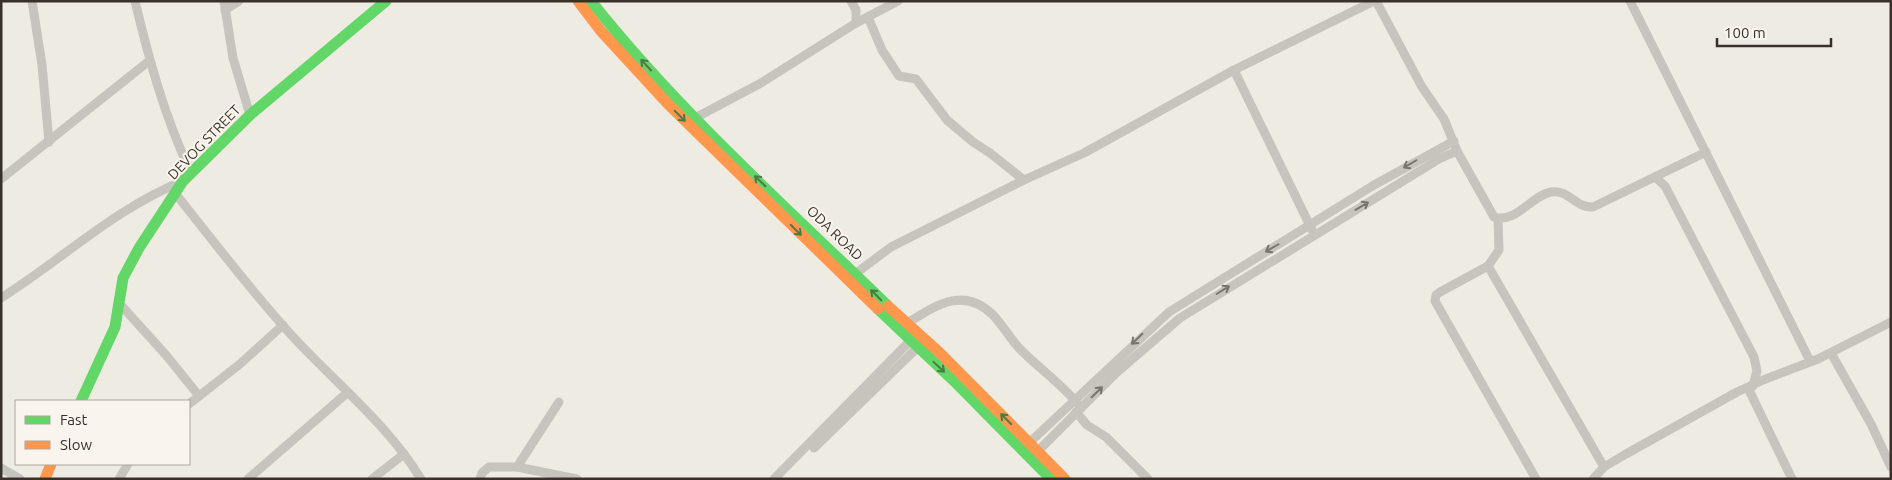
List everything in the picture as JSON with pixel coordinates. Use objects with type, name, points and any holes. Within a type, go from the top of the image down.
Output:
[{"type":"street","points":[[32,1],[42,65],[49,142]]},
{"type":"street","points":[[1,298],[30,280],[117,214],[154,192],[187,177],[149,61],[135,1]]},
{"type":"street","points":[[239,1],[225,5],[233,58],[250,115]]},
{"type":"street","name":"DEVOG STREET","points":[[81,400],[112,335],[123,278],[139,248],[187,177],[250,115],[386,1]]},
{"type":"street","name":"ODA ROAD","points":[[578,1],[600,30],[668,104],[843,277],[915,344],[957,378],[1033,447],[1065,479]]},
{"type":"street","name":"ODA ROAD","points":[[591,1],[621,39],[695,118],[906,324],[1051,479]]},
{"type":"street","points":[[850,1],[856,10],[856,23]]},
{"type":"street","points":[[695,118],[761,83],[856,23],[898,1]]},
{"type":"street","points":[[855,274],[891,247],[1024,180],[1084,153],[1234,70],[1375,1],[1422,87],[1444,119],[1457,151],[1492,215],[1498,218],[1521,210],[1549,192],[1566,193],[1581,206],[1593,207],[1706,152]]},
{"type":"street","points":[[1630,1],[1810,361]]},
{"type":"street","points":[[868,17],[882,50],[899,76],[916,79],[947,120],[972,142],[990,153],[1024,180]]},
{"type":"street","points":[[1,178],[49,142],[149,61]]},
{"type":"street","points":[[1234,70],[1314,234]]},
{"type":"street","points":[[1033,447],[1074,400],[1145,331],[1180,304],[1374,185],[1454,141]]},
{"type":"street","points":[[1033,447],[1078,410],[1116,373],[1185,314],[1439,159],[1457,151]]},
{"type":"street","points":[[1655,177],[1665,186],[1754,357],[1757,371],[1751,387],[1790,478]]},
{"type":"street","points":[[175,193],[283,325],[404,454],[421,479]]},
{"type":"street","points":[[1498,218],[1499,250],[1488,266],[1440,292],[1436,296],[1435,301],[1536,479]]},
{"type":"street","points":[[1488,266],[1604,467]]},
{"type":"street","points":[[906,324],[935,307],[957,299],[974,301],[992,314],[1020,349],[1074,400],[1087,425],[1106,437],[1148,479]]},
{"type":"street","points":[[119,303],[166,355],[199,396]]},
{"type":"street","points":[[1180,304],[1185,314]]},
{"type":"street","points":[[1593,479],[1604,467],[1720,401],[1763,380],[1831,353],[1891,322]]},
{"type":"street","points":[[190,403],[240,364],[283,325]]},
{"type":"street","points":[[781,479],[915,344]]},
{"type":"street","points":[[1831,353],[1871,424],[1891,468]]},
{"type":"street","points":[[248,479],[347,393]]},
{"type":"street","points":[[517,467],[559,402]]},
{"type":"street","points":[[774,479],[828,430]]},
{"type":"street","points":[[372,479],[404,454]]},
{"type":"street","points":[[45,479],[51,465]]},
{"type":"street","points":[[119,479],[127,465]]},
{"type":"street","points":[[480,479],[482,472],[489,467],[517,467],[576,479]]},
{"type":"street","points":[[1,468],[20,479]]},
{"type":"traffic: fast","points":[[81,400],[115,327],[123,278],[139,248],[183,181],[250,115],[386,1]]},
{"type":"traffic: fast","points":[[591,1],[660,82],[734,158],[888,306]]},
{"type":"traffic: fast","points":[[878,309],[954,381],[1051,479]]},
{"type":"traffic: slow","points":[[578,1],[600,30],[668,104],[878,309]]},
{"type":"traffic: slow","points":[[888,306],[940,353],[1065,479]]},
{"type":"traffic: slow","points":[[45,479],[51,465]]}]
